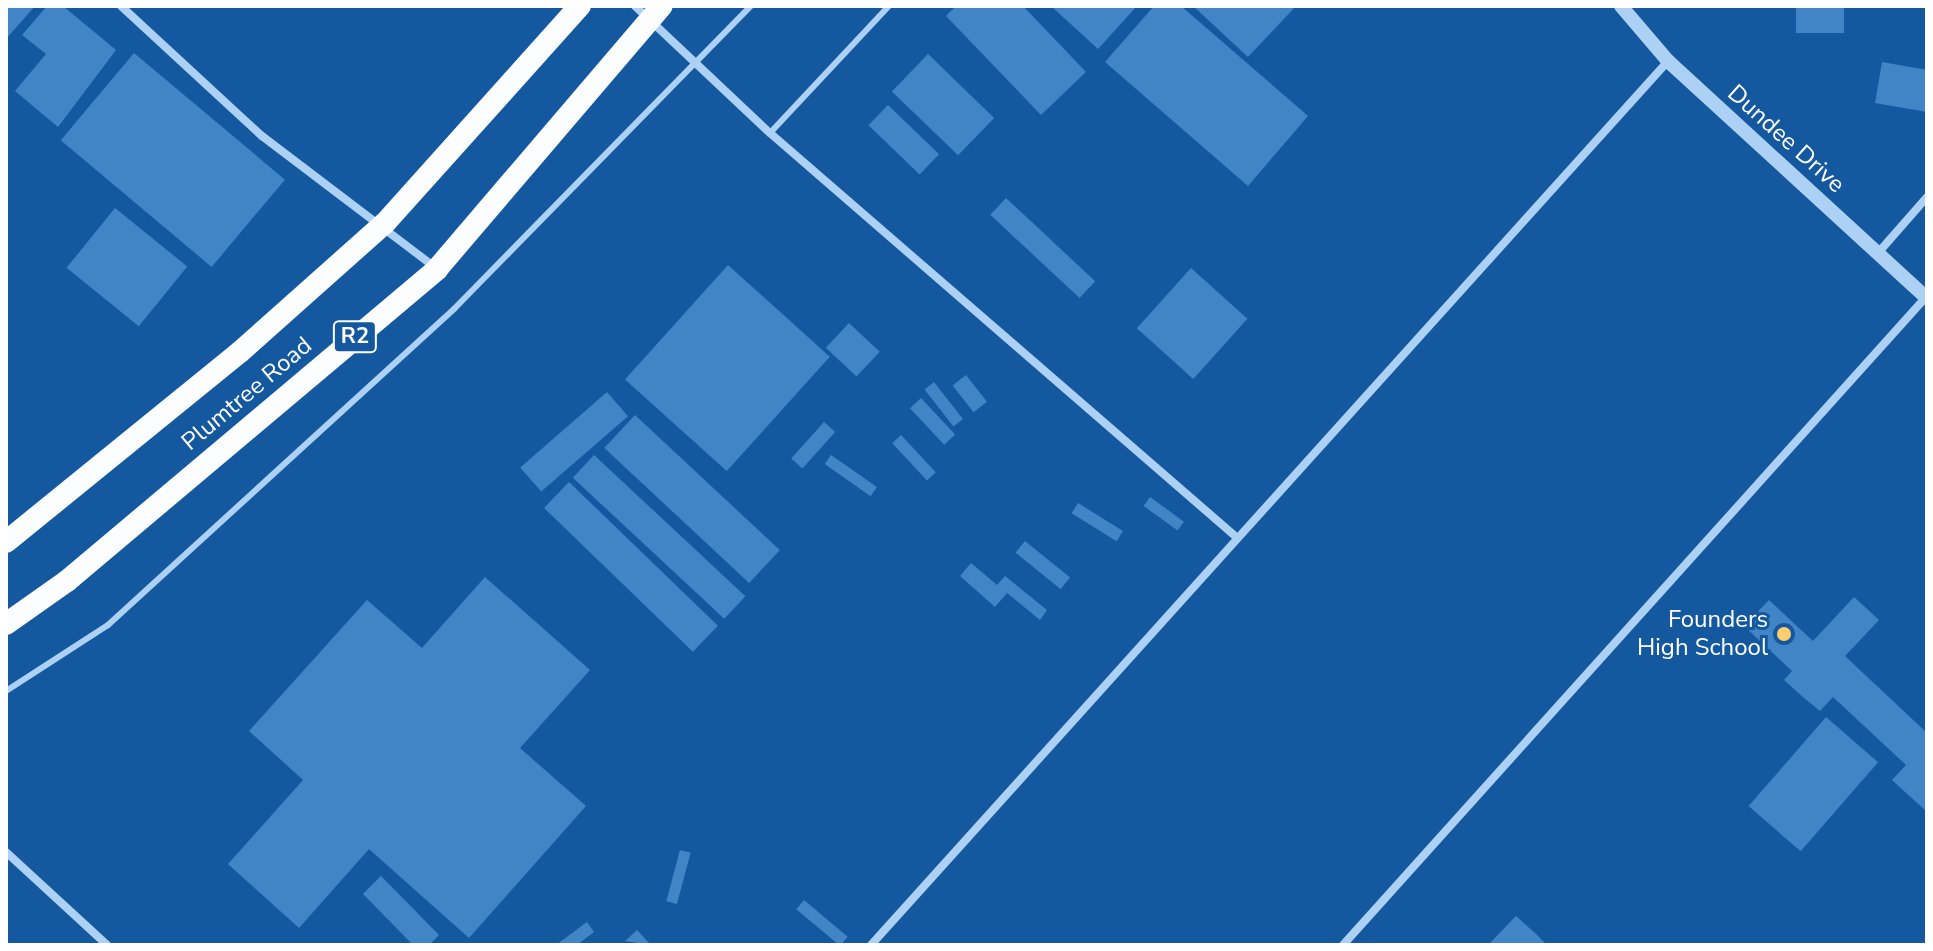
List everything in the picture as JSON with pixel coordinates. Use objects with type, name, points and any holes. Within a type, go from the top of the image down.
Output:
[{"type":"highway","name":"Plumtree Road","points":[[6,542],[240,352],[385,223],[580,6]]},
{"type":"highway","name":"Plumtree Road","points":[[6,624],[67,581],[437,269],[649,10]]},
{"type":"street","points":[[121,6],[262,136],[385,223],[437,269]]},
{"type":"street","name":"Dundee Drive","points":[[1629,9],[1668,61],[1926,297]]},
{"type":"street","points":[[649,10],[770,133],[1235,536]]},
{"type":"street","points":[[871,945],[1235,536],[1668,61]]},
{"type":"street","points":[[1878,253],[1927,197]]},
{"type":"street","points":[[1343,945],[1926,297]]},
{"type":"street","points":[[6,852],[107,945]]},
{"type":"lane","points":[[6,691],[108,625],[454,309],[700,63],[751,6]]},
{"type":"lane","points":[[770,133],[889,6]]},
{"type":"building","points":[[6,6],[35,6],[6,39]]},
{"type":"building","points":[[47,6],[63,6],[116,50],[58,127],[15,91],[46,54],[22,35]]},
{"type":"building","points":[[956,6],[1023,6],[1086,72],[1041,115],[946,16]]},
{"type":"building","points":[[1051,6],[1137,6],[1098,49]]},
{"type":"building","points":[[1154,6],[1181,6],[1308,116],[1248,186],[1105,62]]},
{"type":"building","points":[[1193,6],[1296,6],[1248,57]]},
{"type":"building","points":[[1796,6],[1844,6],[1844,33],[1796,33]]},
{"type":"building","points":[[134,53],[285,180],[212,267],[61,140]]},
{"type":"building","points":[[928,54],[994,118],[958,155],[892,91]]},
{"type":"building","points":[[1882,62],[1927,70],[1927,112],[1875,103]]},
{"type":"building","points":[[888,105],[939,154],[920,174],[869,125]]},
{"type":"building","points":[[1006,198],[1095,281],[1080,298],[990,215]]},
{"type":"building","points":[[115,208],[187,267],[139,326],[67,268]]},
{"type":"building","points":[[728,265],[830,357],[727,471],[625,379]]},
{"type":"building","points":[[1191,268],[1247,319],[1193,379],[1137,328]]},
{"type":"building","points":[[849,323],[880,352],[857,377],[826,348]]},
{"type":"building","points":[[966,375],[987,402],[974,412],[953,385]]},
{"type":"building","points":[[934,382],[963,419],[953,426],[925,389]]},
{"type":"building","points":[[607,392],[628,416],[541,492],[520,467]]},
{"type":"building","points":[[921,398],[955,435],[944,445],[910,408]]},
{"type":"building","points":[[635,415],[780,550],[749,583],[604,448]]},
{"type":"building","points":[[824,422],[835,432],[802,468],[791,458]]},
{"type":"building","points":[[901,435],[936,472],[927,480],[892,443]]},
{"type":"building","points":[[594,455],[745,596],[724,619],[573,478]]},
{"type":"building","points":[[831,455],[877,487],[871,496],[825,464]]},
{"type":"building","points":[[569,482],[718,626],[693,652],[544,508]]},
{"type":"building","points":[[1150,497],[1184,522],[1178,531],[1144,506]]},
{"type":"building","points":[[1078,503],[1123,531],[1117,541],[1072,513]]},
{"type":"building","points":[[1025,541],[1070,578],[1061,589],[1016,553]]},
{"type":"building","points":[[971,563],[997,585],[1005,576],[1047,610],[1040,620],[1007,593],[995,607],[960,576]]},
{"type":"building","points":[[485,577],[590,670],[520,748],[586,806],[469,938],[369,849],[299,928],[228,864],[303,780],[249,731],[367,600],[422,648]]},
{"type":"building","points":[[1854,597],[1879,620],[1845,656],[1927,733],[1927,812],[1892,780],[1906,765],[1833,697],[1820,711],[1804,698],[1784,680],[1792,671],[1744,626],[1769,600],[1813,641]]},
{"type":"building","points":[[1826,717],[1878,762],[1801,851],[1749,806]]},
{"type":"building","points":[[680,850],[691,853],[677,904],[666,901]]},
{"type":"building","points":[[381,876],[439,935],[429,945],[413,945],[363,894]]},
{"type":"building","points":[[804,900],[848,937],[839,945],[796,909]]},
{"type":"building","points":[[1516,916],[1535,933],[1547,945],[1488,945]]},
{"type":"building","points":[[587,922],[594,932],[577,945],[556,945]]},
{"type":"building","points":[[637,930],[651,945],[625,941]]},
{"type":"place","name":"Founders High School","points":[[1784,634]]}]
